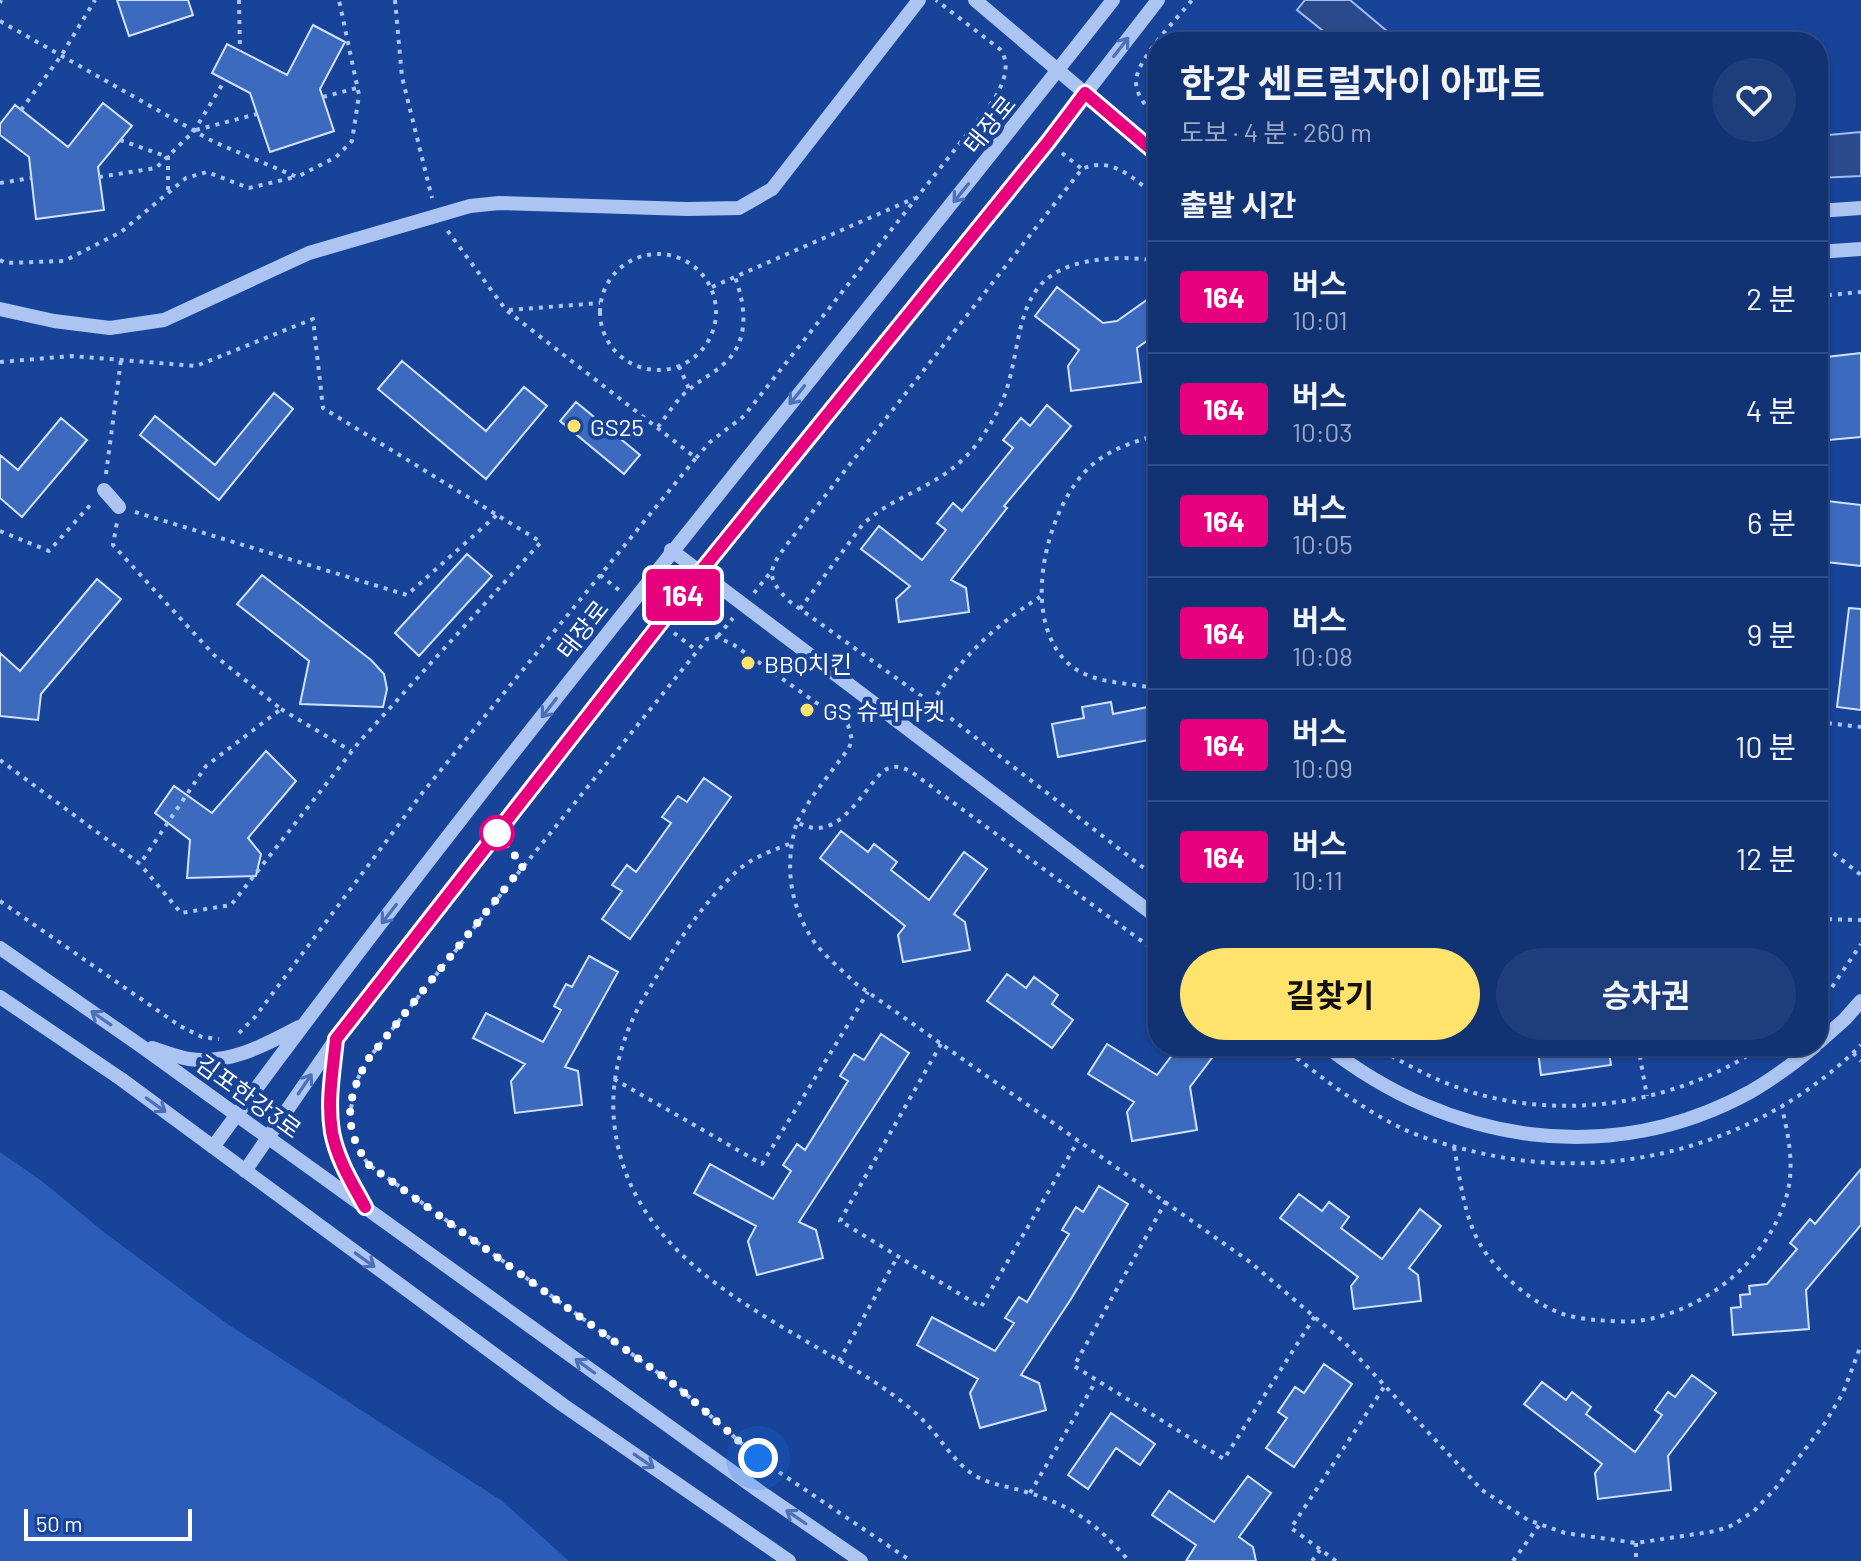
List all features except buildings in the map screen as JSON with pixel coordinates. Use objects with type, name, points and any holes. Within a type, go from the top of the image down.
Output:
[{"type":"street","points":[[0,309],[54,321],[110,328],[164,320],[309,253],[470,206],[499,203],[739,208],[772,189],[919,0]]},
{"type":"street","points":[[975,0],[1148,147]]},
{"type":"street","name":"태장로","points":[[213,1147],[303,1025],[671,550],[1020,121],[1113,0]]},
{"type":"street","points":[[245,1171],[336,1039],[701,571],[1048,142],[1158,0]]},
{"type":"street","points":[[1828,210],[1861,208]]},
{"type":"street","points":[[1828,251],[1861,249]]},
{"type":"street","points":[[104,490],[119,507]]},
{"type":"street","points":[[671,550],[1148,910]]},
{"type":"street","name":"김포한강3로","points":[[0,948],[861,1561]]},
{"type":"street","points":[[0,997],[121,1079],[563,1405],[789,1561]]},
{"type":"street","points":[[1828,1034],[1861,1001]]},
{"type":"street","points":[[141,1046],[189,1059],[213,1059],[254,1050],[303,1025]]},
{"type":"street","points":[[336,1039],[330,1105],[333,1135],[343,1165],[365,1207]]},
{"type":"street","points":[[1339,1056],[1368,1078],[1423,1106],[1499,1130],[1568,1137],[1640,1130],[1682,1120],[1722,1106],[1779,1074],[1801,1056]]},
{"type":"path","points":[[21,110],[61,56],[95,0]]},
{"type":"path","points":[[239,0],[240,51]]},
{"type":"path","points":[[0,260],[5,263],[64,261],[121,232],[186,178],[207,172],[249,188],[297,177],[336,157],[352,141],[359,95],[339,0]]},
{"type":"path","points":[[395,0],[402,77],[436,216],[506,310],[696,458]]},
{"type":"path","points":[[0,901],[180,1026],[202,1037],[232,1037],[244,1030],[423,792],[696,458],[710,442],[744,416],[994,100],[1006,70],[1006,59],[1001,50],[936,0]]},
{"type":"path","points":[[1166,32],[1192,0]]},
{"type":"path","points":[[0,21],[214,142],[297,177]]},
{"type":"path","points":[[1148,56],[1136,80],[1141,100],[1148,108]]},
{"type":"path","points":[[99,177],[156,168],[194,131],[225,80]]},
{"type":"path","points":[[323,97],[357,88]]},
{"type":"path","points":[[194,131],[257,114]]},
{"type":"path","points":[[120,140],[168,157]]},
{"type":"path","points":[[168,157],[168,193]]},
{"type":"path","points":[[1148,190],[1128,174],[1103,163],[1082,169],[773,563],[770,573],[775,588],[800,609],[931,703],[1148,871]]},
{"type":"path","points":[[0,183],[31,178]]},
{"type":"path","points":[[712,287],[919,197]]},
{"type":"path","points":[[650,254],[669,254],[687,260],[701,271],[712,287],[717,306],[715,326],[707,345],[693,359],[679,366],[654,370],[635,365],[619,354],[607,340],[601,322],[600,303],[606,285],[617,270],[632,259],[650,254]]},
{"type":"path","points":[[800,609],[863,524],[875,514],[944,477],[979,441],[1004,397],[1028,303],[1047,276],[1066,266],[1088,261],[1148,260]]},
{"type":"path","points":[[657,427],[689,389],[730,358],[741,335],[743,299],[735,277]]},
{"type":"path","points":[[1828,295],[1861,292]]},
{"type":"path","points":[[506,310],[600,303]]},
{"type":"path","points":[[0,362],[72,356],[196,366],[313,319],[323,408],[541,542],[352,752],[231,905],[181,913],[140,864],[0,760]]},
{"type":"path","points":[[0,531],[49,551],[104,490],[121,360]]},
{"type":"path","points":[[679,366],[689,389]]},
{"type":"path","points":[[1148,438],[1117,449],[1084,472],[1071,488],[1052,531],[1041,597],[1050,639],[1074,668],[1092,677],[1148,687]]},
{"type":"path","points":[[352,752],[281,709],[214,655],[113,545],[119,507],[407,595],[498,514]]},
{"type":"path","points":[[931,703],[985,636],[1041,597]]},
{"type":"path","points":[[350,1119],[357,1080],[369,1058],[707,639],[717,637],[734,645],[848,725],[852,732],[849,748],[812,797],[797,822],[790,844],[791,887],[802,920],[816,944],[855,983],[1250,1262],[1315,1316],[1386,1384],[1482,1490],[1503,1506],[1565,1533],[1636,1543],[1716,1531],[1733,1525],[1754,1511],[1775,1489],[1825,1423],[1843,1393],[1861,1345]]},
{"type":"path","points":[[140,864],[206,766],[281,709]]},
{"type":"path","points":[[1828,723],[1861,727]]},
{"type":"path","points":[[797,822],[816,828],[838,822],[882,772],[899,766],[913,773],[1148,946]]},
{"type":"path","points":[[790,844],[761,855],[737,871],[695,922],[641,1003],[625,1038],[614,1079],[613,1104],[615,1132],[635,1193],[652,1221],[674,1247],[707,1278],[906,1405],[974,1475],[1076,1511],[1102,1531],[1129,1561]]},
{"type":"path","points":[[1828,849],[1861,875]]},
{"type":"path","points":[[1828,919],[1861,920]]},
{"type":"path","points":[[1828,993],[1861,944]]},
{"type":"path","points":[[614,1079],[762,1164],[868,992]]},
{"type":"path","points":[[941,1044],[840,1221],[981,1307],[1078,1140]]},
{"type":"path","points":[[1853,1053],[1861,1061]]},
{"type":"path","points":[[1392,1056],[1462,1089],[1497,1098],[1559,1106],[1599,1105],[1647,1096],[1705,1077],[1748,1056]]},
{"type":"path","points":[[1640,1056],[1647,1096]]},
{"type":"path","points":[[1454,1147],[1464,1199],[1476,1234],[1485,1251],[1519,1288],[1538,1303],[1562,1314],[1614,1321],[1644,1320],[1709,1295],[1734,1276],[1759,1250],[1787,1197],[1789,1137],[1782,1108]]},
{"type":"path","points":[[355,1141],[369,1165],[679,1388],[758,1458],[911,1561]]},
{"type":"path","points":[[1166,1201],[1074,1366],[1224,1459],[1315,1316]]},
{"type":"path","points":[[839,1361],[898,1256]]},
{"type":"path","points":[[1030,1493],[1096,1380]]},
{"type":"path","points":[[1336,1561],[1291,1528],[1386,1384]]},
{"type":"path","points":[[1513,1561],[1540,1524]]},
{"type":"path","points":[[1636,1543],[1636,1561]]},
{"type":"path","points":[[1312,1561],[1320,1550]]},
{"type":"shaded area","points":[[1305,0],[1350,0],[1388,32],[1324,32],[1297,10]]},
{"type":"shaded area","points":[[1861,132],[1861,176],[1828,178],[1828,135]]},
{"type":"shaded area","points":[[0,1152],[229,1325],[502,1501],[569,1561],[0,1561]]},
{"type":"bus line","name":"164","points":[[365,1207],[343,1165],[333,1135],[330,1105],[336,1039],[701,571],[1085,93],[1148,147]]},
{"type":"place","name":"GS25","points":[[574,426]]},
{"type":"place","name":"BBQ치킨","points":[[748,663]]},
{"type":"place","name":"GS 슈퍼마켓","points":[[807,710]]},
{"type":"route","points":[[497,833],[523,866],[369,1058],[357,1080],[351,1102],[351,1133],[358,1150],[369,1165],[679,1388],[758,1458]]}]
